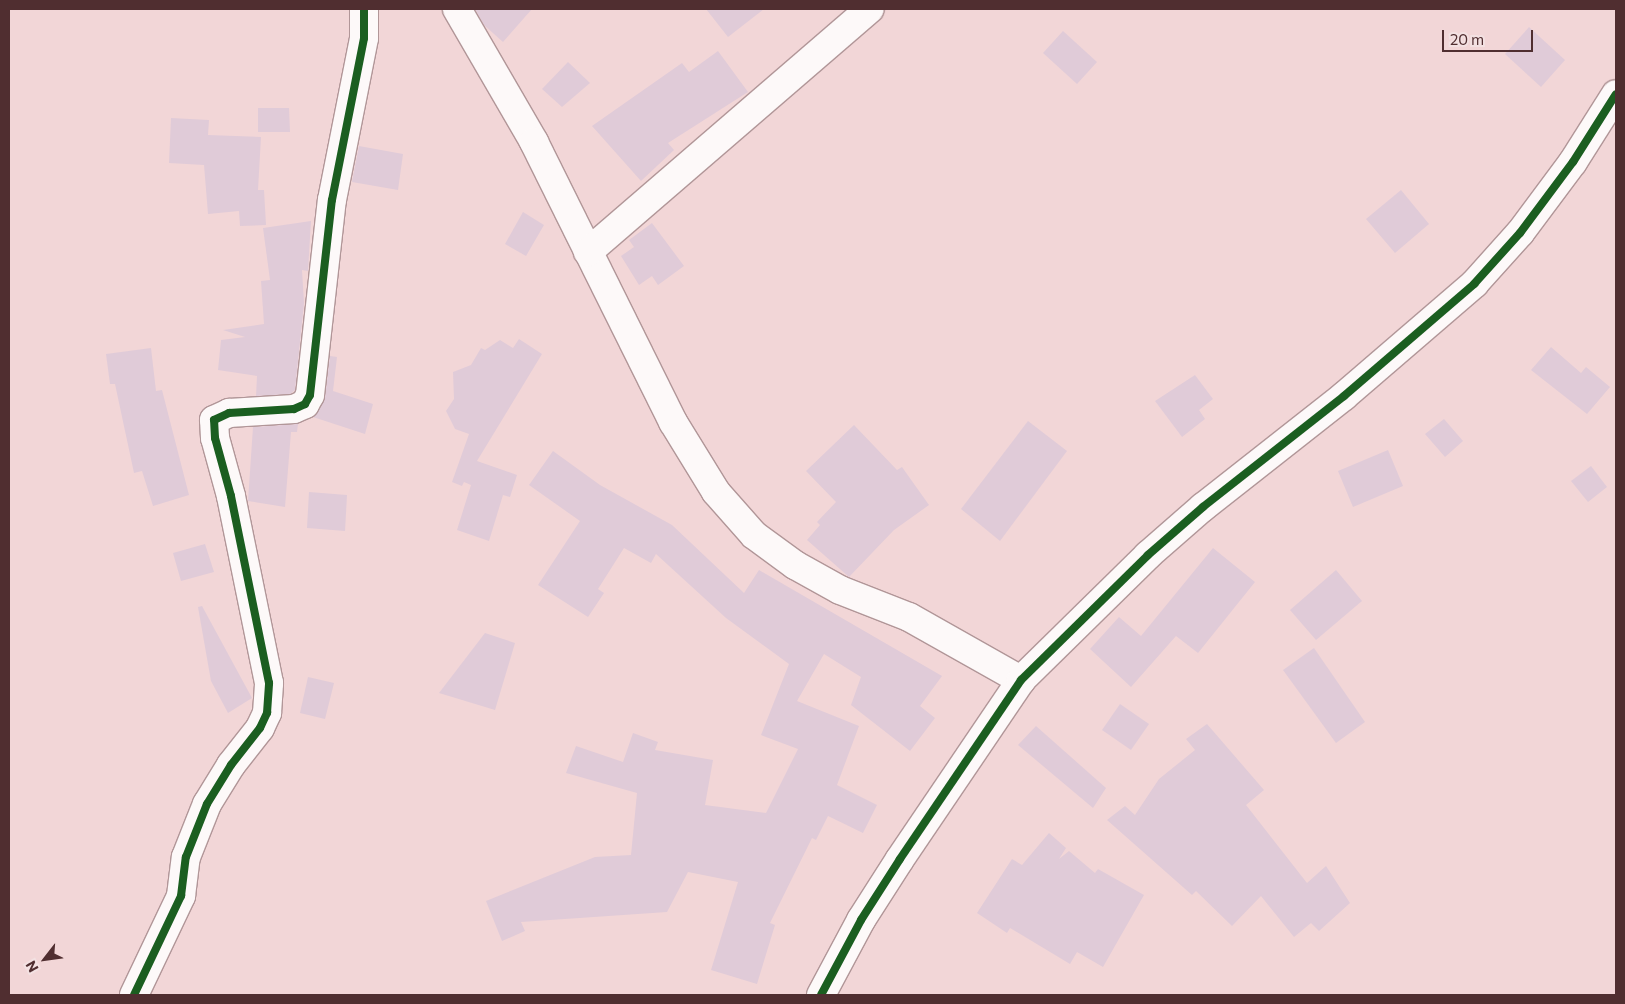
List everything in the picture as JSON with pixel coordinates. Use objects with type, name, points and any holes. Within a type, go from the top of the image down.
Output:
[{"type":"street","points":[[134,995],[181,896],[186,857],[207,804],[231,765],[260,728],[267,713],[269,683],[231,496],[215,438],[214,420],[229,413],[294,409],[305,404],[310,395],[332,200],[364,38],[364,9]]},
{"type":"street","points":[[458,9],[534,142],[673,422],[716,492],[754,535],[795,565],[840,590],[909,617],[1020,680]]},
{"type":"street","points":[[588,252],[870,9]]},
{"type":"street","points":[[821,995],[895,867],[1020,680],[1098,601],[1168,537],[1344,396],[1474,284],[1520,233],[1573,162],[1616,94]]},
{"type":"building","points":[[475,9],[532,9],[503,42],[484,25]]},
{"type":"building","points":[[706,9],[764,9],[728,37]]},
{"type":"building","points":[[1529,27],[1565,60],[1541,87],[1505,54]]},
{"type":"building","points":[[1063,31],[1097,62],[1077,84],[1043,53]]},
{"type":"building","points":[[718,51],[748,92],[668,143],[674,150],[641,181],[592,126],[682,63],[689,72]]},
{"type":"building","points":[[568,62],[590,83],[562,107],[542,89]]},
{"type":"building","points":[[258,108],[289,108],[290,132],[258,132]]},
{"type":"building","points":[[171,118],[209,120],[208,135],[261,137],[258,190],[264,190],[266,225],[240,226],[239,211],[208,214],[204,165],[169,163]]},
{"type":"building","points":[[359,146],[403,154],[398,190],[352,182]]},
{"type":"building","points":[[1401,190],[1429,224],[1395,253],[1366,219]]},
{"type":"building","points":[[523,212],[544,225],[526,256],[505,244]]},
{"type":"building","points":[[311,221],[308,271],[302,270],[304,303],[295,390],[290,394],[256,396],[257,376],[218,370],[221,340],[245,337],[223,330],[264,324],[261,281],[270,280],[263,228]]},
{"type":"building","points":[[652,223],[684,266],[658,285],[652,276],[639,285],[621,256],[634,247],[629,240]]},
{"type":"building","points":[[519,339],[542,354],[477,461],[517,475],[510,497],[503,495],[489,541],[457,530],[471,485],[464,482],[462,486],[452,482],[469,434],[455,429],[446,411],[454,399],[453,372],[471,365],[481,348],[485,350],[500,340],[513,348]]},
{"type":"building","points":[[1551,347],[1581,373],[1586,367],[1610,387],[1587,414],[1531,370]]},
{"type":"building","points":[[151,348],[156,391],[162,390],[189,495],[153,506],[142,471],[134,473],[115,384],[110,384],[106,354]]},
{"type":"building","points":[[330,356],[337,357],[333,391],[373,404],[365,434],[313,417],[325,397]]},
{"type":"building","points":[[1195,375],[1213,399],[1199,410],[1205,419],[1182,437],[1155,401]]},
{"type":"building","points":[[1444,419],[1463,441],[1445,457],[1425,434]]},
{"type":"building","points":[[1028,421],[1067,451],[1000,541],[961,509]]},
{"type":"building","points":[[298,424],[297,432],[291,432],[285,507],[248,501],[253,427]]},
{"type":"building","points":[[854,425],[897,470],[902,467],[929,505],[894,530],[849,577],[807,540],[820,525],[817,522],[836,502],[806,471]]},
{"type":"building","points":[[1388,450],[1403,486],[1353,507],[1338,471]]},
{"type":"building","points":[[553,451],[600,485],[672,525],[744,593],[759,570],[942,676],[920,706],[935,718],[910,751],[851,705],[861,677],[824,654],[797,701],[859,726],[837,785],[877,805],[863,833],[828,816],[816,840],[812,838],[770,923],[775,925],[757,984],[711,970],[738,882],[688,872],[667,912],[521,922],[525,931],[502,941],[486,901],[595,857],[631,855],[637,793],[566,773],[576,746],[623,762],[633,733],[658,742],[655,750],[713,760],[705,805],[766,813],[798,749],[761,735],[789,664],[726,618],[656,554],[651,563],[624,548],[598,589],[604,593],[588,617],[538,585],[580,521],[529,485]]},
{"type":"building","points":[[1591,466],[1607,487],[1588,502],[1571,481]]},
{"type":"building","points":[[309,492],[347,495],[345,531],[307,528]]},
{"type":"building","points":[[205,544],[214,572],[181,581],[173,553]]},
{"type":"building","points":[[1213,548],[1255,582],[1198,653],[1176,636],[1131,687],[1090,649],[1119,617],[1141,636]]},
{"type":"building","points":[[1336,570],[1362,601],[1316,640],[1290,610]]},
{"type":"building","points":[[202,606],[252,698],[228,713],[211,681],[198,607]]},
{"type":"building","points":[[485,633],[515,643],[495,710],[439,693]]},
{"type":"building","points":[[1314,648],[1365,722],[1336,743],[1283,670]]},
{"type":"building","points":[[308,677],[334,683],[325,719],[300,713]]},
{"type":"building","points":[[1120,704],[1149,724],[1131,750],[1102,730]]},
{"type":"building","points":[[1207,724],[1264,790],[1246,805],[1307,883],[1326,866],[1350,903],[1319,931],[1311,923],[1294,937],[1261,896],[1232,926],[1196,891],[1192,895],[1107,820],[1125,806],[1135,815],[1159,779],[1195,750],[1186,739]]},
{"type":"building","points":[[1036,726],[1106,788],[1093,808],[1018,745]]},
{"type":"building","points":[[1049,833],[1066,848],[1059,859],[1069,851],[1095,873],[1098,869],[1144,895],[1103,967],[1077,952],[1070,964],[1010,928],[1007,933],[977,913],[1012,859],[1022,865]]},
{"type":"cycle path","points":[[134,995],[181,896],[186,857],[207,804],[231,765],[260,728],[267,713],[269,683],[231,496],[215,438],[214,420],[229,413],[294,409],[305,404],[310,395],[332,200],[364,38],[364,9]]},
{"type":"cycle path","points":[[821,995],[861,920],[1021,680],[1148,555],[1203,507],[1344,396],[1474,284],[1520,233],[1573,162],[1616,94]]}]
